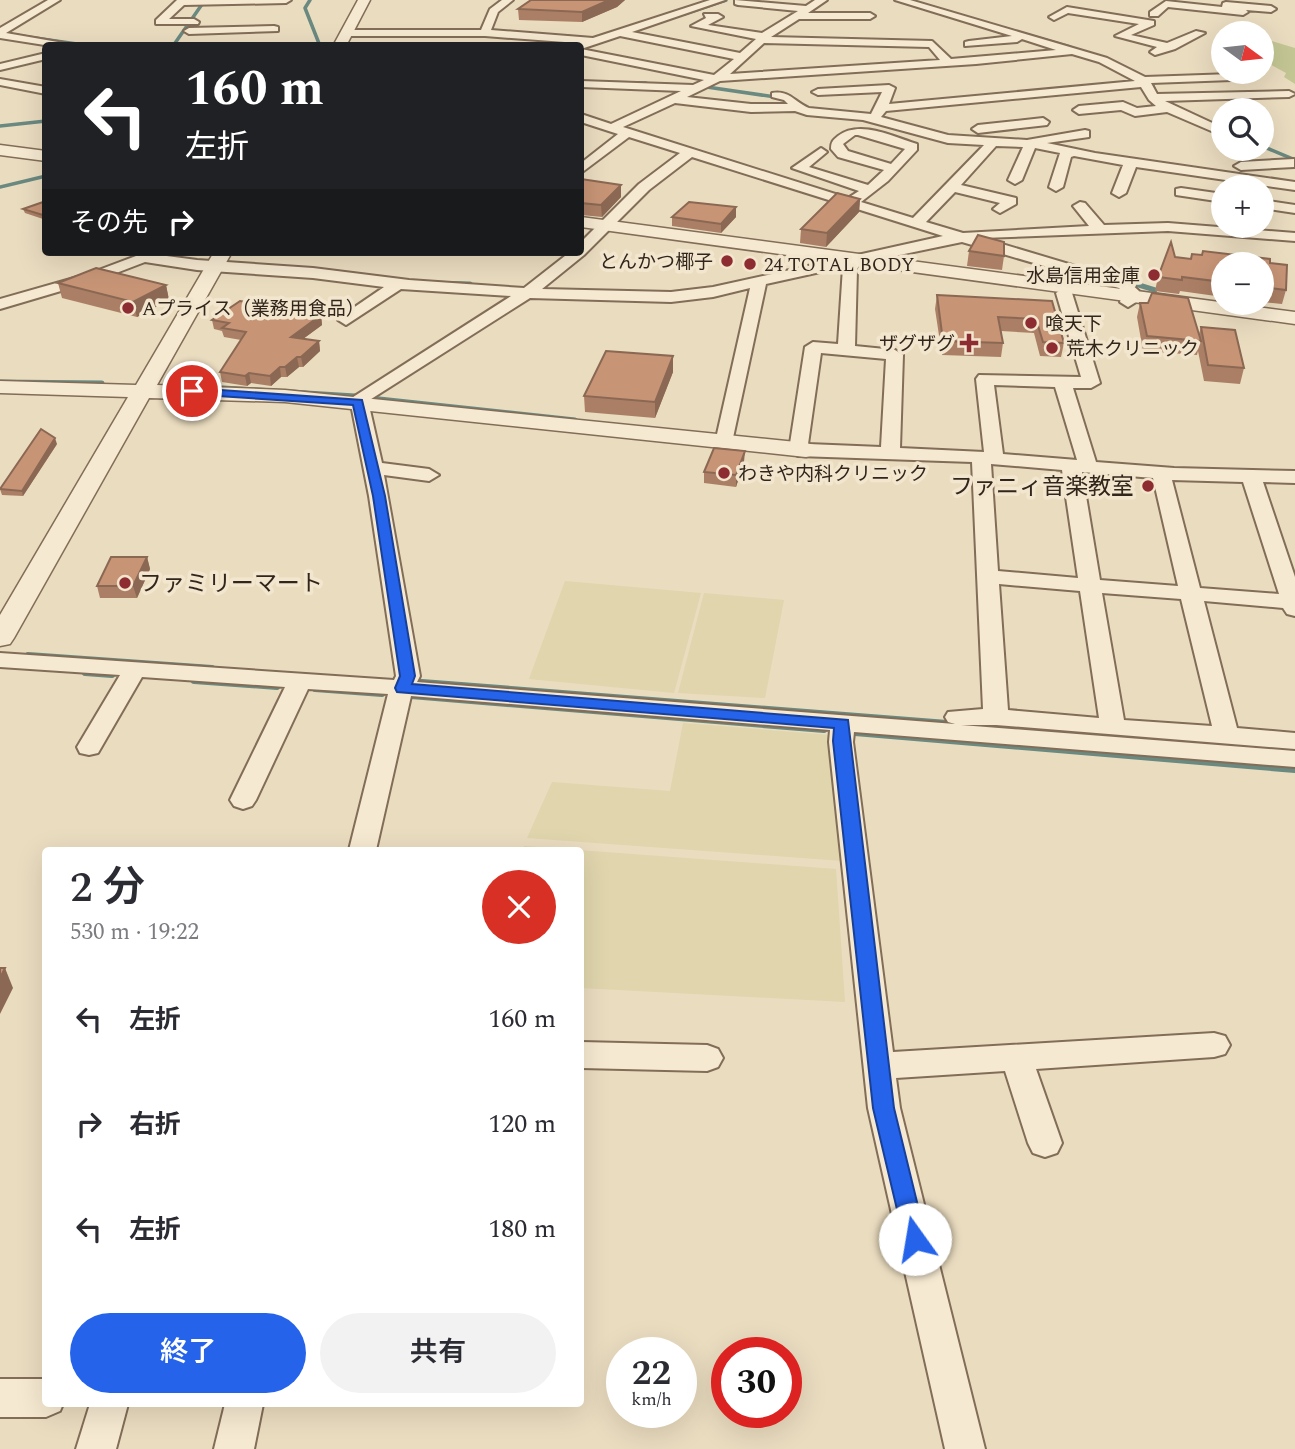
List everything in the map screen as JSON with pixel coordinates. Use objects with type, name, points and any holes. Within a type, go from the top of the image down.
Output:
[{"type":"street","points":[[0,33],[55,0]]},
{"type":"street","points":[[274,29],[190,27],[160,22],[181,2],[286,0]]},
{"type":"street","points":[[341,42],[364,0]]},
{"type":"street","points":[[485,33],[494,11],[508,0]]},
{"type":"street","points":[[584,44],[720,0]]},
{"type":"street","points":[[740,0],[738,2],[802,13],[870,16]]},
{"type":"street","points":[[584,166],[617,129],[671,99],[716,79],[749,59],[763,38],[822,0],[834,0]]},
{"type":"street","points":[[900,0],[1121,63],[1146,80],[1157,98],[1170,108],[1211,127]]},
{"type":"street","points":[[1069,0],[1113,6]]},
{"type":"street","points":[[1185,0],[1270,9]]},
{"type":"street","points":[[190,27],[206,1]]},
{"type":"street","points":[[1154,14],[1168,2],[1243,12]]},
{"type":"street","points":[[1054,17],[1067,10],[1150,23],[1120,36],[1171,47]]},
{"type":"street","points":[[687,12],[724,18],[696,26],[763,38],[932,44],[948,63]]},
{"type":"street","points":[[948,25],[975,22]]},
{"type":"street","points":[[761,23],[783,25]]},
{"type":"street","points":[[0,33],[53,42]]},
{"type":"street","points":[[346,33],[485,33],[592,41]]},
{"type":"street","points":[[622,33],[749,59],[795,63]]},
{"type":"street","points":[[1146,54],[1171,47],[1200,33]]},
{"type":"street","points":[[800,35],[887,37],[889,43]]},
{"type":"street","points":[[676,36],[749,59]]},
{"type":"street","points":[[969,44],[1032,37]]},
{"type":"street","points":[[584,52],[716,79],[948,63],[1073,51]]},
{"type":"street","points":[[857,55],[858,68]]},
{"type":"street","points":[[2,66],[42,57]]},
{"type":"street","points":[[1094,71],[1121,63]]},
{"type":"street","points":[[882,108],[1146,80],[1211,78]]},
{"type":"street","points":[[0,82],[42,90]]},
{"type":"street","points":[[584,84],[698,87]]},
{"type":"street","points":[[927,87],[950,102]]},
{"type":"street","points":[[818,92],[889,88],[882,108],[873,119]]},
{"type":"street","points":[[1157,98],[1289,94]]},
{"type":"street","points":[[776,95],[788,97],[793,107]]},
{"type":"street","points":[[997,97],[1013,109]]},
{"type":"street","points":[[671,99],[751,108],[793,107],[873,119],[957,140],[1029,145],[1295,186]]},
{"type":"street","points":[[1015,180],[1032,141],[1123,106],[1143,117],[1117,120]]},
{"type":"street","points":[[1135,113],[1170,108]]},
{"type":"street","points":[[584,119],[1124,285],[1131,290],[1129,299]]},
{"type":"street","points":[[887,123],[926,119]]},
{"type":"street","points":[[931,134],[1043,122]]},
{"type":"street","points":[[852,201],[892,168],[913,147],[858,131],[851,132],[836,143],[837,149],[843,154],[892,168]]},
{"type":"street","points":[[918,222],[990,146]]},
{"type":"street","points":[[0,147],[42,153]]},
{"type":"street","points":[[821,152],[799,168],[868,189]]},
{"type":"street","points":[[584,244],[594,228],[660,170],[689,153]]},
{"type":"street","points":[[1056,187],[1069,153]]},
{"type":"street","points":[[1126,162],[1154,153]]},
{"type":"street","points":[[1274,154],[1295,163]]},
{"type":"street","points":[[1119,193],[1126,162]]},
{"type":"street","points":[[1241,166],[1295,163]]},
{"type":"street","points":[[951,187],[1011,201],[1000,209]]},
{"type":"street","points":[[615,188],[637,191]]},
{"type":"street","points":[[1181,192],[1211,196]]},
{"type":"street","points":[[1274,206],[1295,209]]},
{"type":"street","points":[[1100,229],[1082,208],[1105,211]]},
{"type":"street","points":[[1167,208],[1168,227]]},
{"type":"street","points":[[0,304],[150,258],[218,260],[398,284],[671,297],[713,292],[964,237],[1168,227],[1295,237]]},
{"type":"street","points":[[594,228],[1129,299],[1295,324]]},
{"type":"street","points":[[358,402],[530,291],[574,256]]},
{"type":"street","points":[[0,638],[218,260]]},
{"type":"street","points":[[850,262],[1064,293],[1295,318]]},
{"type":"street","points":[[846,350],[850,262]]},
{"type":"street","points":[[724,443],[758,282]]},
{"type":"street","points":[[346,320],[398,284]]},
{"type":"street","points":[[996,717],[989,577],[985,379],[1091,383],[1064,293]]},
{"type":"street","points":[[802,450],[813,347],[895,355],[890,454]]},
{"type":"street","points":[[1062,382],[1079,466],[1088,586],[1112,726]]},
{"type":"street","points":[[0,387],[257,394],[358,402],[802,450],[988,458],[1161,473],[1295,477]]},
{"type":"street","points":[[358,402],[373,468],[405,682],[363,847]]},
{"type":"street","points":[[373,468],[429,475]]},
{"type":"street","points":[[1161,473],[1226,735]]},
{"type":"street","points":[[989,577],[1294,604],[1251,476]]},
{"type":"street","points":[[0,660],[299,682],[405,682],[985,719],[996,717],[1295,741]]},
{"type":"street","points":[[89,747],[134,671]]},
{"type":"street","points":[[243,800],[299,682]]},
{"type":"street","points":[[405,682],[843,723],[1295,759]]},
{"type":"street","points":[[843,723],[841,741],[884,1108],[965,1449]]},
{"type":"street","points":[[879,1066],[1214,1045]]},
{"type":"street","points":[[584,1055],[707,1058]]},
{"type":"street","points":[[1017,1058],[1045,1143]]},
{"type":"street","points":[[0,1398],[42,1398]]},
{"type":"street","points":[[96,1449],[108,1407]]},
{"type":"street","points":[[234,1449],[243,1407]]},
{"type":"shaded area","points":[[565,581],[701,593],[674,693],[529,679]]},
{"type":"shaded area","points":[[704,593],[784,600],[765,698],[678,693]]},
{"type":"shaded area","points":[[683,723],[830,735],[843,861],[527,838],[552,782],[670,791]]},
{"type":"shaded area","points":[[584,850],[836,869],[845,1002],[584,988]]},
{"type":"green space","points":[[1274,42],[1295,48],[1295,84],[1284,77],[1286,73],[1274,66]]},
{"type":"building","points":[[531,0],[609,0],[582,12],[518,9]]},
{"type":"building","points":[[584,179],[621,185],[601,205],[584,203]]},
{"type":"building","points":[[837,193],[860,199],[827,233],[801,229]]},
{"type":"building","points":[[42,202],[42,215],[23,209]]},
{"type":"building","points":[[689,202],[736,207],[721,224],[672,217]]},
{"type":"building","points":[[978,235],[1004,242],[1004,256],[969,251]]},
{"type":"building","points":[[1171,242],[1175,257],[1191,259],[1192,254],[1211,252],[1211,281],[1158,277]]},
{"type":"building","points":[[1274,263],[1287,265],[1286,290],[1274,288]]},
{"type":"building","points":[[96,268],[166,285],[133,302],[58,283]]},
{"type":"building","points":[[1152,293],[1188,298],[1201,341],[1147,336],[1140,303],[1148,303]]},
{"type":"building","points":[[937,295],[1052,301],[1064,343],[1043,342],[1036,319],[998,317],[1003,343],[943,341]]},
{"type":"building","points":[[240,301],[321,315],[291,337],[319,341],[301,357],[297,357],[285,367],[280,367],[270,376],[220,372],[246,332],[222,328],[229,323],[212,320]]},
{"type":"building","points":[[1201,327],[1235,330],[1244,368],[1208,365]]},
{"type":"building","points":[[606,351],[673,356],[655,402],[584,396]]},
{"type":"building","points":[[41,429],[55,438],[22,491],[0,489]]},
{"type":"building","points":[[714,448],[745,451],[736,475],[704,472]]},
{"type":"building","points":[[111,557],[147,557],[133,586],[97,586]]},
{"type":"waterway","points":[[176,42],[205,0]]},
{"type":"waterway","points":[[310,0],[305,8],[318,42]]},
{"type":"waterway","points":[[684,14],[726,0]]},
{"type":"waterway","points":[[1004,28],[1070,47]]},
{"type":"waterway","points":[[0,33],[63,42]]},
{"type":"waterway","points":[[1111,61],[1151,81],[1157,96]]},
{"type":"waterway","points":[[584,82],[646,83]]},
{"type":"waterway","points":[[700,86],[782,98]]},
{"type":"waterway","points":[[0,126],[42,121]]},
{"type":"waterway","points":[[1274,151],[1295,160]]},
{"type":"waterway","points":[[0,187],[42,177]]},
{"type":"waterway","points":[[1122,280],[1132,283]]},
{"type":"waterway","points":[[1126,281],[1155,290]]},
{"type":"waterway","points":[[428,283],[423,283],[470,284]]},
{"type":"waterway","points":[[0,382],[102,383]]},
{"type":"waterway","points":[[174,385],[355,396]]},
{"type":"waterway","points":[[370,398],[575,420]]},
{"type":"waterway","points":[[28,655],[212,668]]},
{"type":"waterway","points":[[85,673],[112,675]]},
{"type":"waterway","points":[[194,681],[277,687]]},
{"type":"waterway","points":[[409,681],[1076,733]]},
{"type":"waterway","points":[[315,689],[382,694]]},
{"type":"waterway","points":[[411,696],[824,730]]},
{"type":"waterway","points":[[1053,731],[1295,750]]},
{"type":"waterway","points":[[866,733],[855,732],[1295,769]]},
{"type":"place","name":"とんかつ椰子","points":[[727,261]]},
{"type":"place","name":"24 TOTAL BODY","points":[[750,264]]},
{"type":"place","name":"水島信用金庫","points":[[1154,275]]},
{"type":"place","name":"Aプライス（業務用食品）","points":[[128,308]]},
{"type":"place","name":"喰天下","points":[[1031,323]]},
{"type":"place","name":"ザグザグ","points":[[969,343]]},
{"type":"place","name":"荒木クリニック","points":[[1052,348]]},
{"type":"place","name":"わきや内科クリニック","points":[[724,473]]},
{"type":"place","name":"ファニィ音楽教室","points":[[1148,486]]},
{"type":"place","name":"ファミリーマート","points":[[125,583]]},
{"type":"route","points":[[192,391],[358,402],[379,496],[408,676],[403,688],[843,723],[841,741],[884,1108],[915,1239]]}]
